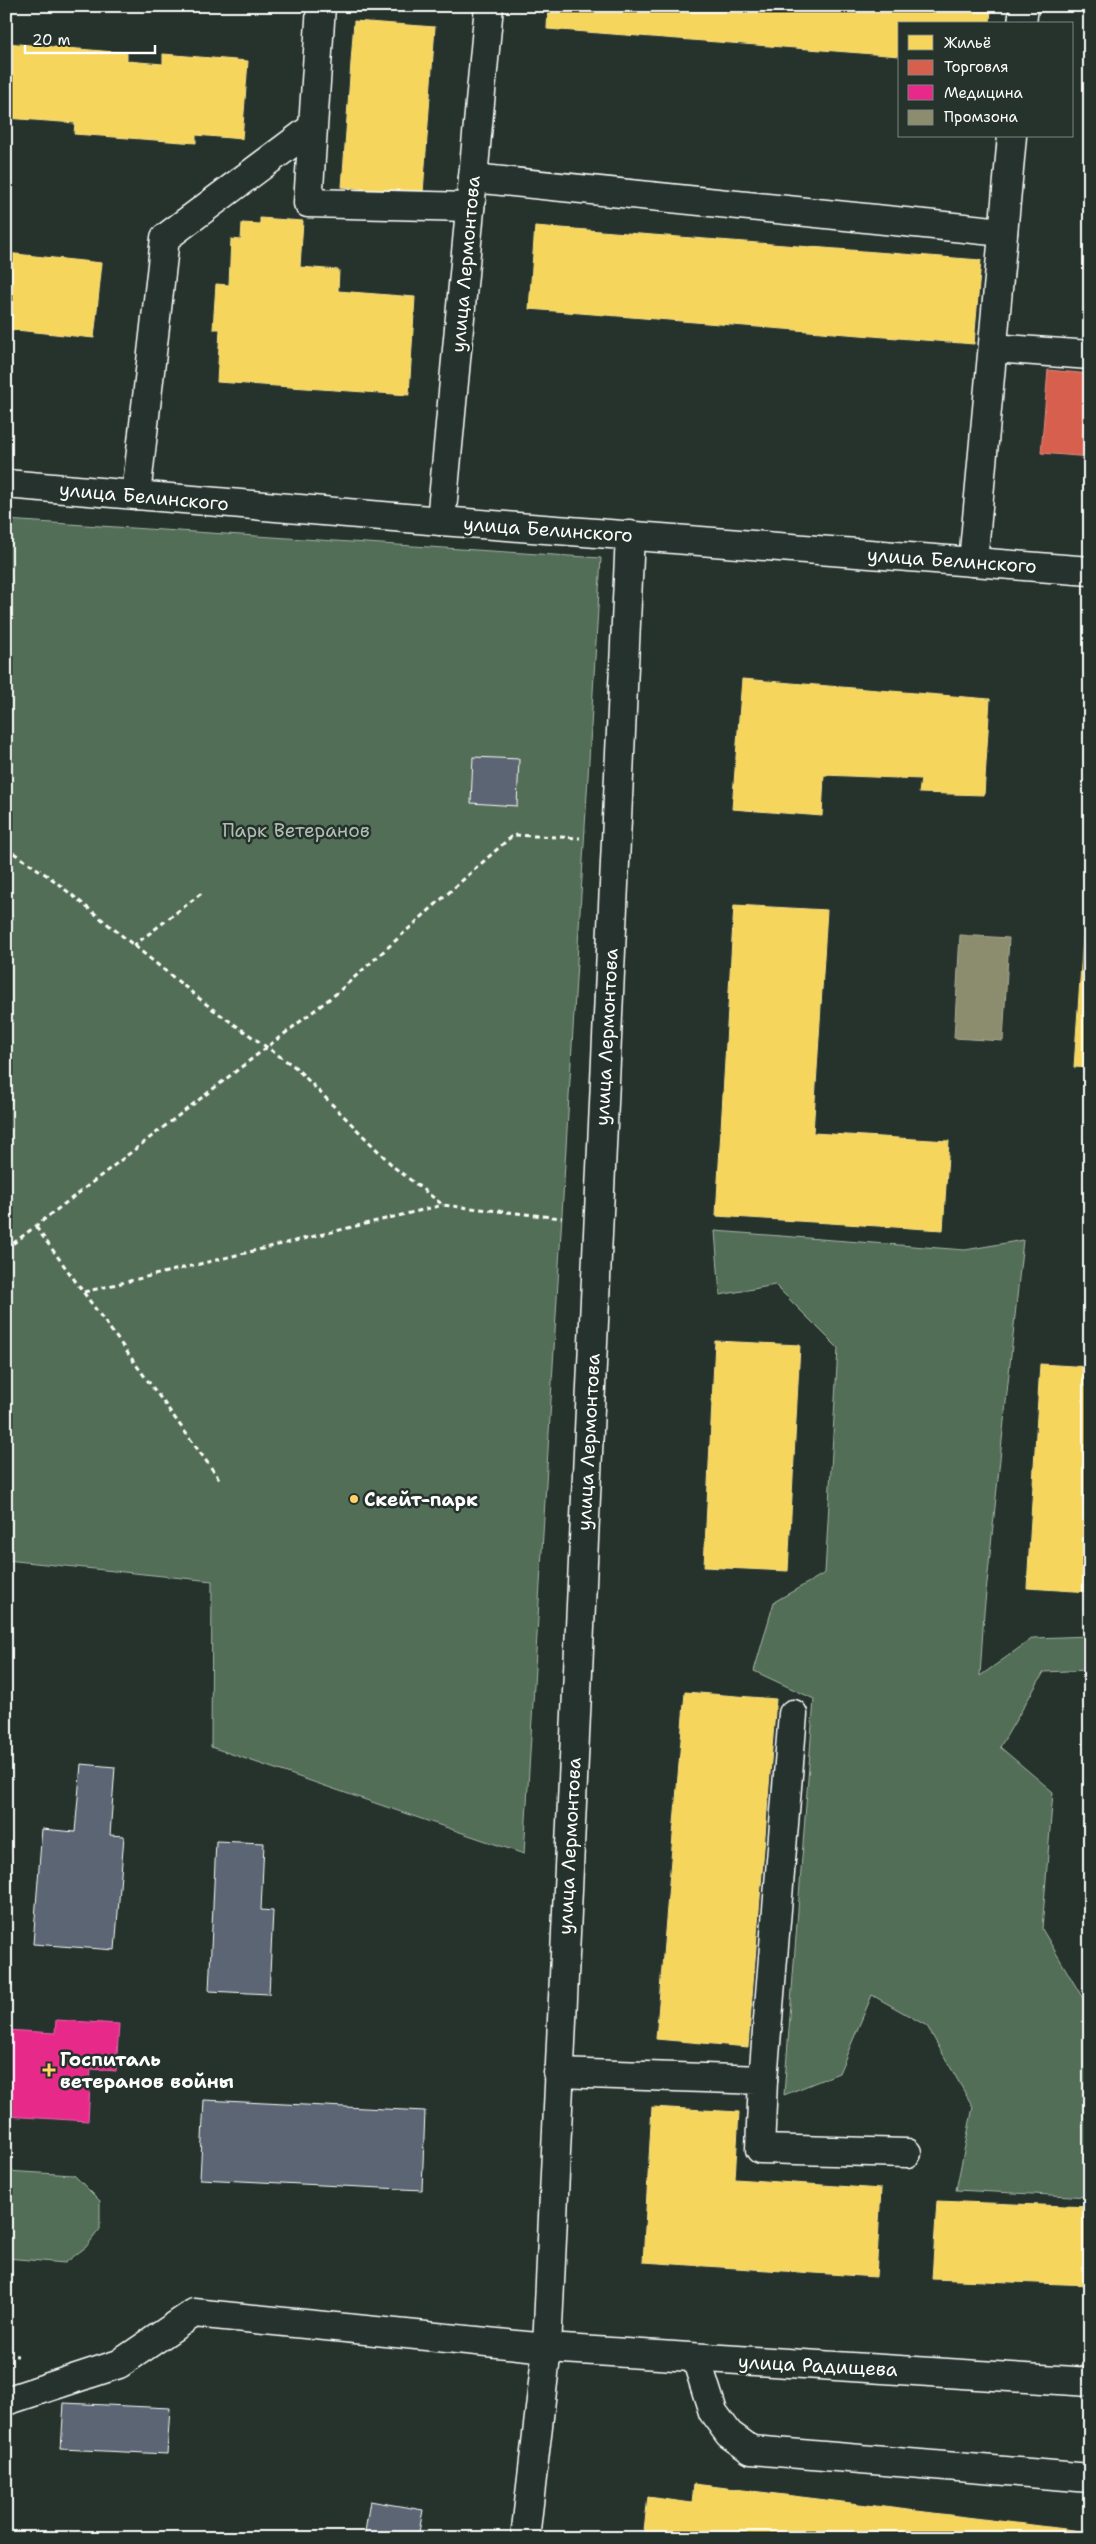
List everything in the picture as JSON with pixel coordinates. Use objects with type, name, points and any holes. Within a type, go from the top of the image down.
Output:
[{"type":"street","points":[[321,6],[308,203],[470,207]]},
{"type":"street","name":"улица Лермонтова","points":[[441,521],[489,6]]},
{"type":"street","points":[[1022,22],[1024,6]]},
{"type":"street","points":[[136,495],[164,238],[312,128]]},
{"type":"street","points":[[973,562],[1012,138]]},
{"type":"street","points":[[473,178],[1003,232]]},
{"type":"street","points":[[992,348],[1090,355]]},
{"type":"street","name":"улица Белинского","points":[[6,484],[441,521],[1090,571]]},
{"type":"street","name":"улица Лермонтова","points":[[525,2538],[547,2348],[558,2073],[630,535]]},
{"type":"street","points":[[793,1714],[763,2080],[760,2149],[907,2153]]},
{"type":"street","points":[[558,2073],[763,2080]]},
{"type":"street","name":"улица Радищева","points":[[6,2401],[119,2364],[194,2314],[547,2348],[1090,2382]]},
{"type":"street","points":[[696,2358],[714,2412],[729,2434],[751,2450],[1090,2478]]},
{"type":"path","points":[[6,1249],[337,994],[513,835],[615,839]]},
{"type":"path","points":[[6,848],[51,878],[211,1008],[295,1067],[395,1168],[443,1205]]},
{"type":"path","points":[[134,946],[203,892]]},
{"type":"path","points":[[84,1292],[443,1205],[598,1222]]},
{"type":"path","points":[[36,1227],[220,1480]]},
{"type":"green space","name":"Парк Ветеранов","points":[[6,520],[601,558],[524,1854],[211,1747],[212,1581],[6,1560]]},
{"type":"green space","points":[[715,1231],[965,1250],[1023,1240],[984,1612],[980,1676],[1033,1638],[1090,1636],[1090,1670],[1044,1672],[1000,1747],[1053,1792],[1042,1929],[1088,2007],[1090,2007],[1090,2197],[956,2190],[973,2107],[927,2026],[872,1995],[839,2073],[784,2095],[814,1699],[754,1671],[774,1602],[825,1573],[838,1348],[775,1285],[720,1295]]},
{"type":"green space","points":[[6,2171],[74,2175],[100,2201],[100,2229],[86,2247],[65,2263],[6,2258]]},
{"type":"building: Жильё","points":[[548,6],[991,6],[990,22],[898,22],[898,56],[547,29]]},
{"type":"building: Жильё","points":[[354,21],[435,27],[423,193],[342,187]]},
{"type":"building: Жильё","points":[[6,43],[127,53],[127,61],[163,64],[163,54],[248,61],[242,139],[196,135],[196,143],[74,134],[75,123],[6,118]]},
{"type":"building: Жильё","points":[[260,218],[303,221],[300,267],[339,270],[338,291],[415,297],[409,395],[217,382],[220,329],[213,329],[216,284],[229,285],[231,239],[241,240],[242,223],[260,224]]},
{"type":"building: Жильё","points":[[535,226],[981,260],[974,344],[529,309]]},
{"type":"building: Жильё","points":[[6,253],[102,263],[94,338],[6,329]]},
{"type":"building: Жильё","points":[[742,679],[990,699],[984,795],[919,793],[921,779],[824,775],[822,816],[732,809]]},
{"type":"building: Жильё","points":[[734,905],[827,910],[813,1133],[949,1141],[943,1230],[716,1216]]},
{"type":"building: Жильё","points":[[1083,937],[1090,938],[1090,1068],[1074,1067]]},
{"type":"building: Жильё","points":[[715,1341],[800,1345],[788,1571],[704,1567]]},
{"type":"building: Жильё","points":[[1040,1364],[1090,1367],[1090,1592],[1027,1588]]},
{"type":"building: Жильё","points":[[685,1692],[776,1699],[748,2047],[656,2039]]},
{"type":"building: Жильё","points":[[652,2107],[739,2112],[735,2179],[881,2189],[876,2277],[643,2262]]},
{"type":"building: Жильё","points":[[937,2201],[1090,2207],[1090,2285],[932,2279]]},
{"type":"building: Жильё","points":[[694,2484],[1090,2532],[1090,2538],[643,2538],[648,2497],[692,2503]]},
{"type":"building: Торговля","points":[[1048,370],[1090,374],[1090,457],[1041,453]]},
{"type":"building: Медицина","name":"Госпиталь ветеранов войны","points":[[56,2020],[119,2024],[116,2071],[91,2069],[88,2121],[6,2116],[6,2030],[55,2033]]},
{"type":"building: Промзона","points":[[960,935],[1009,938],[1003,1041],[954,1038]]},
{"type":"building: Прочее","points":[[473,757],[519,759],[517,806],[471,803]]},
{"type":"building: Прочее","points":[[81,1764],[115,1767],[110,1835],[124,1836],[115,1950],[33,1944],[42,1829],[75,1832]]},
{"type":"building: Прочее","points":[[216,1841],[264,1843],[261,1910],[273,1911],[269,1994],[209,1991]]},
{"type":"building: Прочее","points":[[204,2100],[425,2111],[422,2190],[200,2179]]},
{"type":"building: Прочее","points":[[64,2403],[170,2408],[167,2454],[61,2449]]},
{"type":"building: Прочее","points":[[370,2501],[423,2510],[418,2538],[364,2538]]},
{"type":"place","name":"Скейт-парк","points":[[354,1499]]},
{"type":"place","name":"Госпиталь ветеранов войны","points":[[49,2070]]}]
